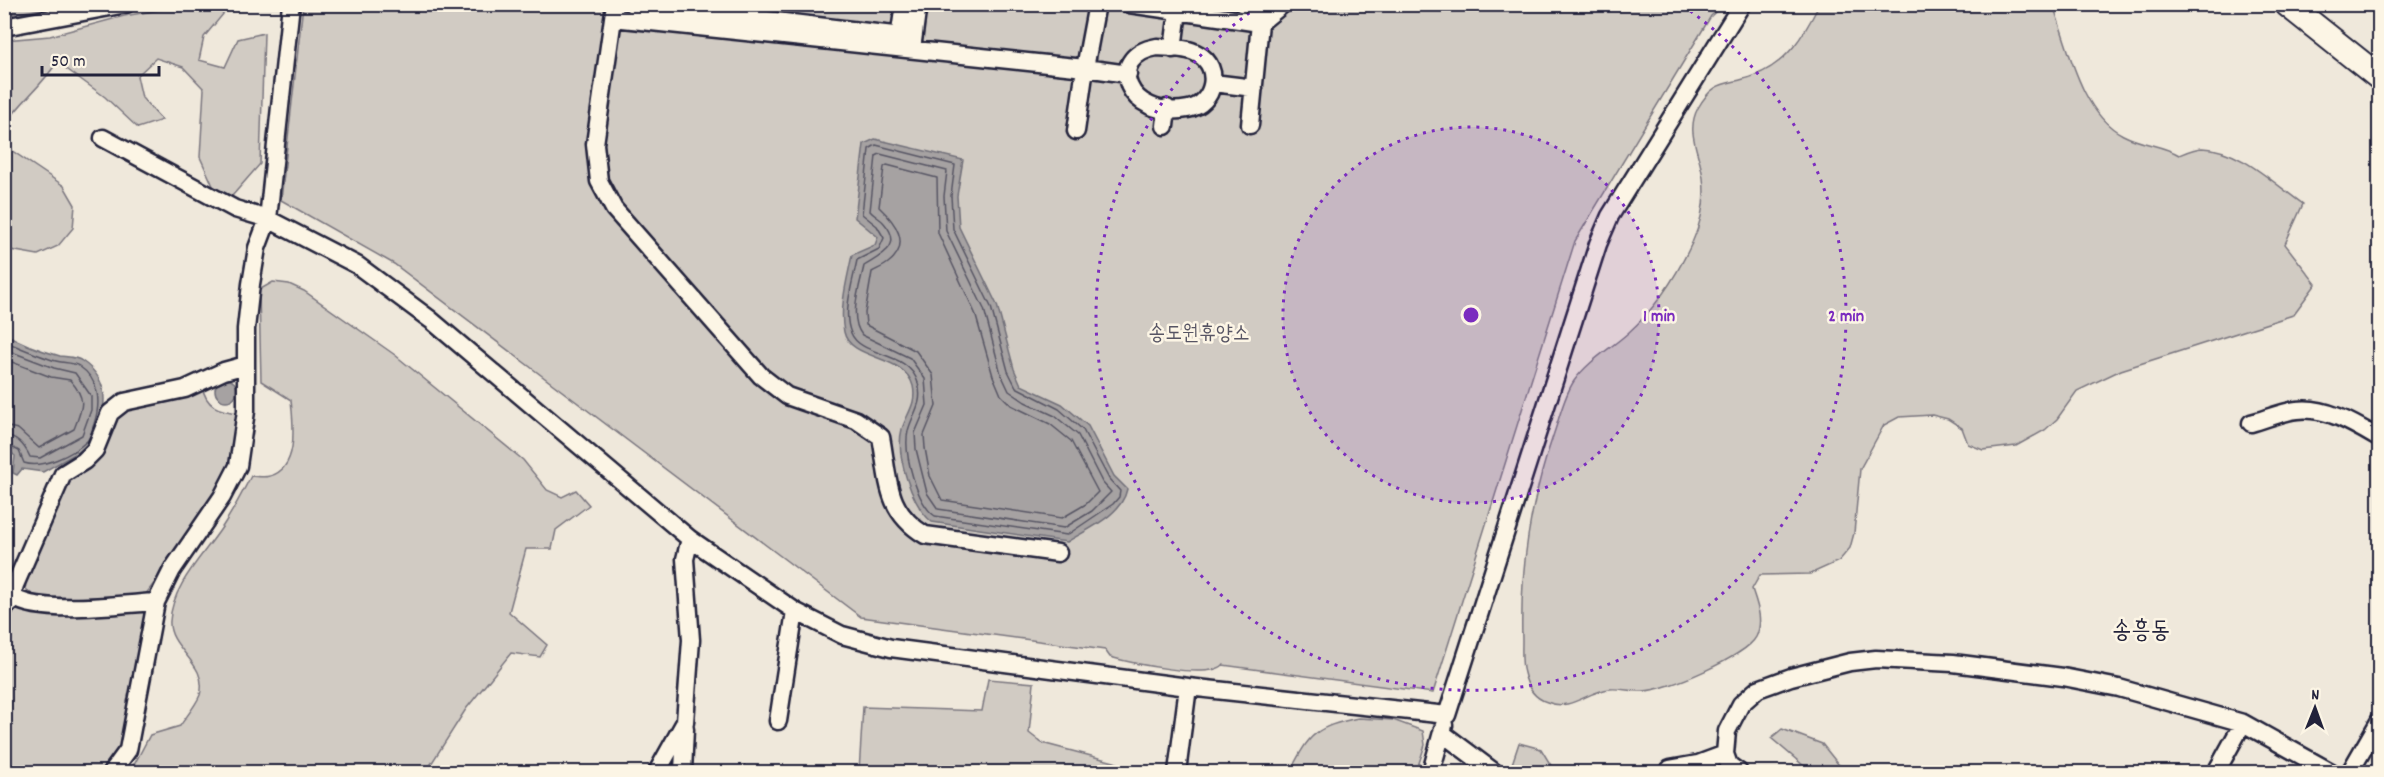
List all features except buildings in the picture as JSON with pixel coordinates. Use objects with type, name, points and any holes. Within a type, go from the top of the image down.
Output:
[{"type":"main road","points":[[2287,4],[2379,78]]},
{"type":"street","points":[[4,27],[126,4]]},
{"type":"street","points":[[112,772],[129,750],[156,602],[172,570],[222,497],[238,466],[246,411],[246,365],[251,284],[258,248],[268,219],[291,4]]},
{"type":"street","points":[[632,4],[1128,74]]},
{"type":"street","points":[[904,4],[906,42]]},
{"type":"street","points":[[906,42],[918,4]]},
{"type":"street","points":[[1076,131],[1097,4]]},
{"type":"street","points":[[1129,4],[1260,23]]},
{"type":"street","points":[[1239,20],[1259,4]]},
{"type":"street","points":[[1250,125],[1260,23],[1283,4]]},
{"type":"street","points":[[1431,772],[1447,715],[1598,244],[1610,216],[1742,4]]},
{"type":"street","points":[[906,42],[614,11],[595,144],[599,181],[614,209],[761,376],[788,396],[856,420],[881,437],[894,506],[907,525],[925,535],[1058,553]]},
{"type":"street","points":[[1173,49],[1178,11]]},
{"type":"street","points":[[1157,47],[1191,51],[1205,59],[1210,66],[1213,83],[1211,92],[1200,105],[1184,110],[1150,107],[1136,98],[1131,91],[1128,74],[1130,66],[1141,53],[1157,47]]},
{"type":"street","points":[[1213,83],[1254,88]]},
{"type":"street","points":[[1165,126],[1167,108]]},
{"type":"street","points":[[103,138],[235,209],[268,219],[357,265],[431,320],[690,539],[795,611],[842,635],[891,648],[1188,687],[1447,715]]},
{"type":"street","points":[[156,602],[50,606],[10,603],[15,585],[63,474],[84,461],[95,450],[110,413],[124,402],[186,389],[224,371],[246,365]]},
{"type":"street","points":[[2251,423],[2298,410],[2319,412],[2347,420],[2379,439]]},
{"type":"street","points":[[683,772],[691,640],[685,559],[690,539]]},
{"type":"street","points":[[778,721],[795,611]]},
{"type":"street","points":[[1739,772],[1729,765],[1725,754],[1727,730],[1741,704],[1758,689],[1801,674],[1850,662],[1876,659],[1953,663],[2097,683],[2243,723],[2331,772]]},
{"type":"street","points":[[1177,772],[1188,687]]},
{"type":"street","points":[[2350,772],[2379,720]]},
{"type":"street","points":[[657,772],[685,722]]},
{"type":"street","points":[[2216,772],[2243,723]]},
{"type":"street","points":[[1442,733],[1494,772]]},
{"type":"street","points":[[1670,769],[1698,764],[1725,754]]},
{"type":"green space","points":[[5,4],[65,4],[65,5],[5,15]]},
{"type":"green space","points":[[195,4],[228,5],[229,7],[204,37],[199,60],[225,67],[238,39],[264,33],[260,164],[232,196],[214,188],[200,157],[204,89],[183,67],[156,58],[137,76],[142,98],[162,120],[138,128],[105,97],[57,62],[5,125],[5,40],[50,36],[124,16]]},
{"type":"green space","name":"송도원휴양소","points":[[303,5],[1723,5],[1711,16],[1575,241],[1433,693],[1223,665],[1202,671],[1169,669],[1110,657],[1105,650],[861,617],[394,264],[281,200]]},
{"type":"green space","points":[[1819,5],[2053,5],[2078,78],[2096,112],[2109,125],[2130,138],[2179,155],[2202,148],[2230,154],[2256,168],[2303,204],[2285,244],[2316,284],[2293,315],[2121,370],[2077,391],[2057,419],[2045,430],[2016,446],[1983,450],[1968,444],[1962,428],[1948,419],[1932,415],[1899,417],[1884,425],[1860,469],[1854,533],[1850,548],[1839,561],[1810,574],[1760,575],[1752,589],[1759,613],[1759,625],[1756,637],[1749,645],[1704,671],[1669,685],[1639,691],[1610,689],[1564,704],[1547,702],[1538,698],[1532,691],[1523,669],[1523,586],[1533,510],[1565,400],[1574,381],[1592,361],[1638,324],[1656,302],[1692,243],[1698,228],[1704,195],[1693,126],[1694,117],[1704,98],[1722,84],[1753,76],[1776,64],[1793,47]]},
{"type":"green space","points":[[4,132],[8,148],[64,186],[75,205],[73,228],[58,246],[38,255],[5,249]]},
{"type":"green space","points":[[273,282],[289,284],[304,291],[395,355],[523,460],[547,490],[562,497],[576,490],[589,505],[556,530],[552,549],[526,549],[509,612],[547,645],[540,657],[511,653],[466,709],[426,772],[125,772],[135,763],[150,735],[180,726],[200,695],[199,674],[171,631],[172,607],[177,594],[192,568],[226,521],[251,476],[268,477],[280,471],[290,454],[293,432],[291,400],[261,381],[259,290]]},
{"type":"green space","points":[[202,386],[207,399],[214,407],[239,413],[232,468],[170,563],[145,595],[45,599],[33,595],[26,589],[24,575],[64,487],[75,467],[104,428],[121,410]]},
{"type":"green space","points":[[13,607],[47,613],[145,611],[125,742],[115,763],[98,772],[5,772],[5,615]]},
{"type":"green space","points":[[988,679],[1034,683],[1029,733],[1042,743],[1114,762],[1140,772],[859,772],[863,707],[982,711]]},
{"type":"green space","points":[[1358,718],[1393,720],[1423,731],[1425,745],[1416,772],[1290,772],[1315,734],[1332,725]]},
{"type":"green space","points":[[1782,729],[1822,744],[1838,764],[1850,772],[1811,772],[1771,738]]},
{"type":"green space","points":[[1519,743],[1541,749],[1555,772],[1514,772],[1512,764]]},
{"type":"water","points":[[875,139],[963,160],[957,196],[959,227],[997,305],[1014,369],[1021,385],[1062,404],[1088,426],[1114,476],[1127,489],[1124,498],[1111,514],[1067,542],[932,522],[912,492],[903,466],[900,440],[913,403],[913,386],[908,376],[900,368],[856,348],[848,341],[843,323],[844,294],[852,255],[875,245],[878,237],[855,218],[864,144]]},
{"type":"water","points":[[4,333],[39,349],[80,360],[92,370],[103,389],[101,421],[93,444],[43,472],[22,469],[17,475],[13,473],[15,456],[5,447]]},
{"type":"water","points":[[226,379],[234,382],[237,390],[234,398],[226,401],[218,398],[215,390],[218,382]]},
{"type":"district","name":"송흥동","points":[[2141,629]]}]
